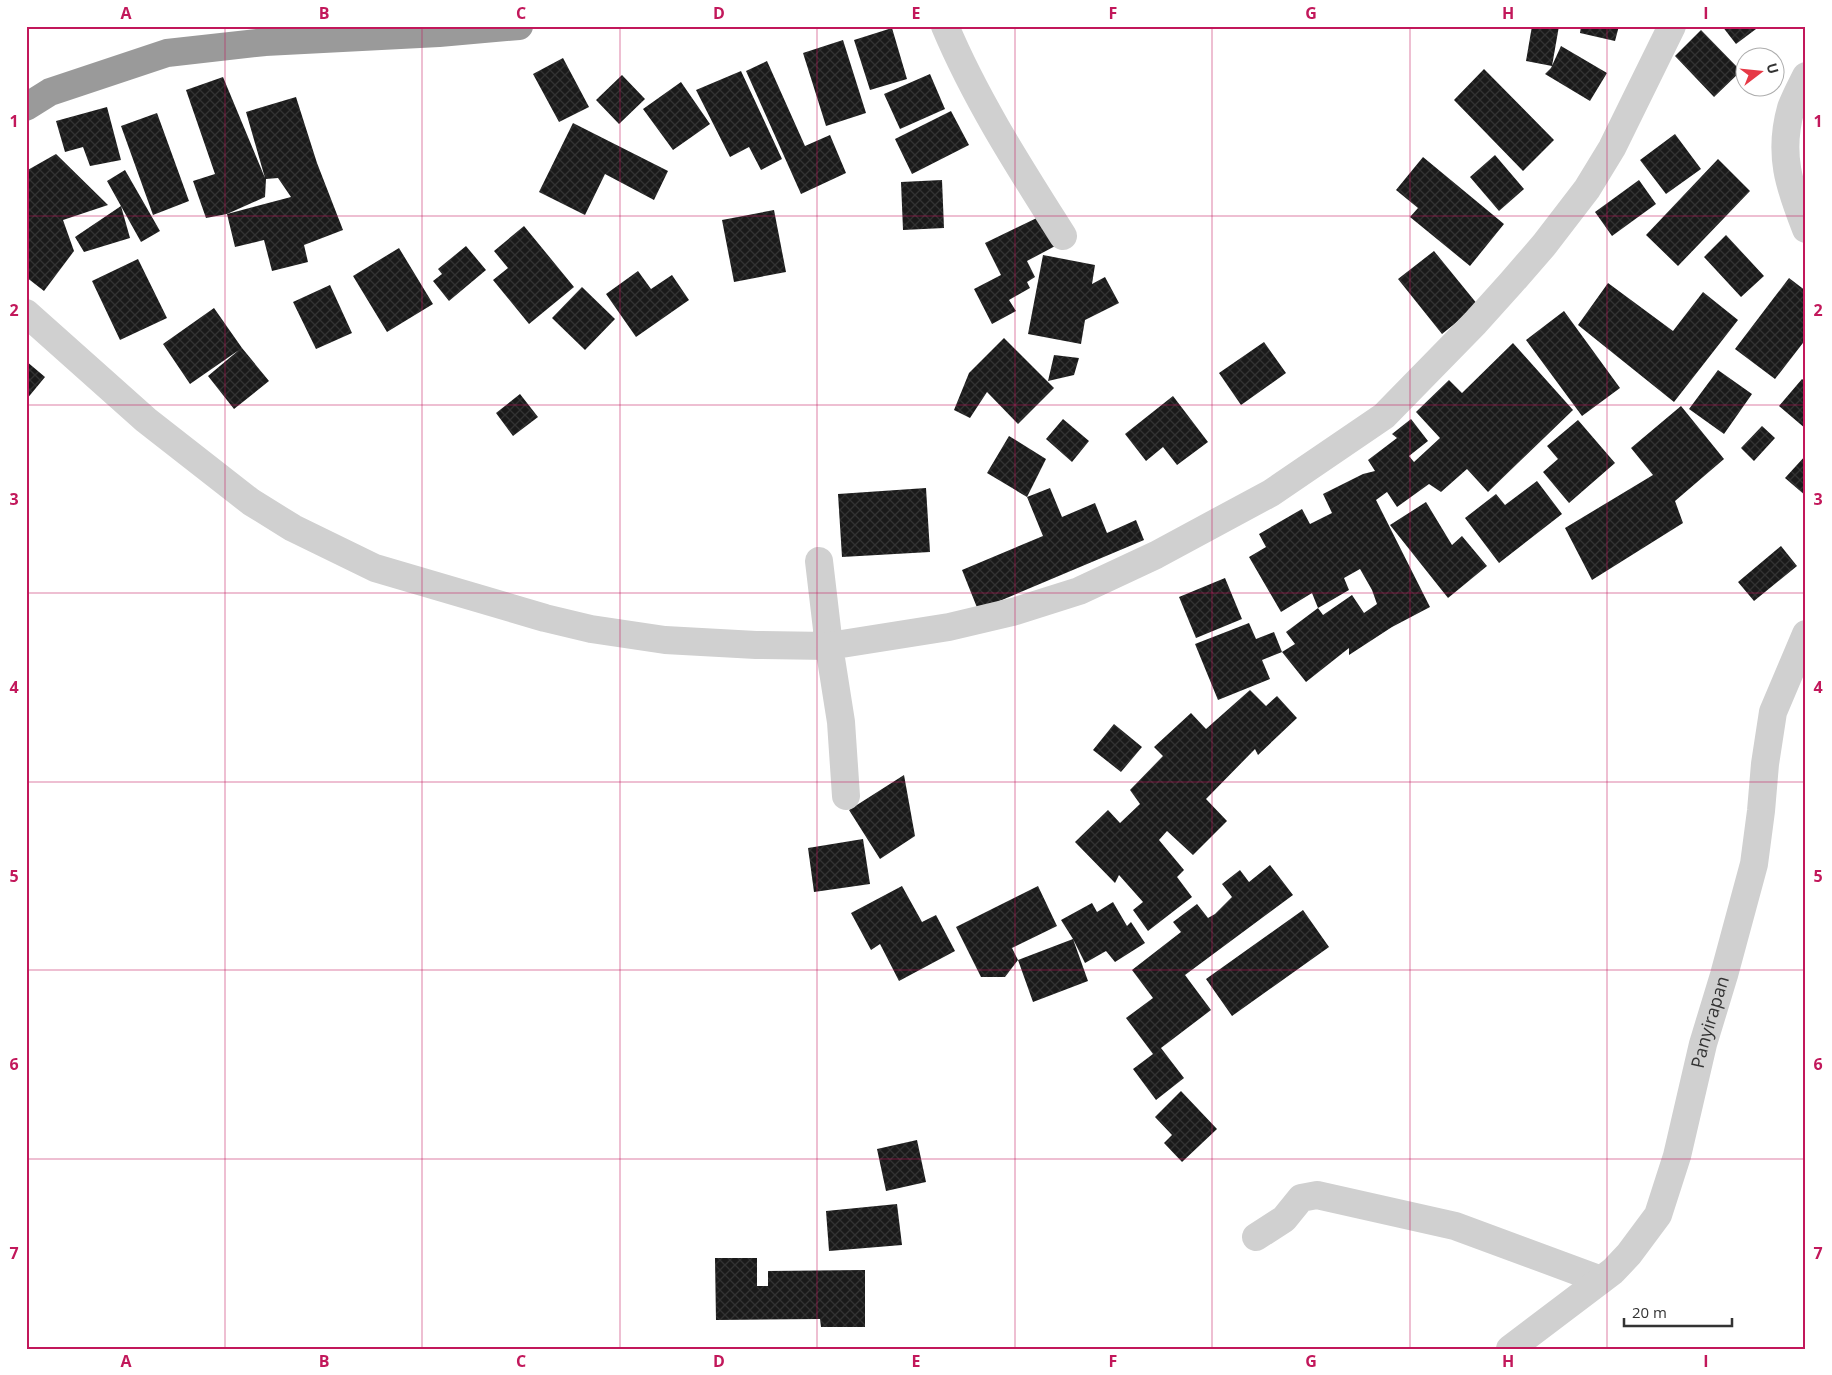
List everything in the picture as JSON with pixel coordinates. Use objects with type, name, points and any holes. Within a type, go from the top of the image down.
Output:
[{"type":"highway","points":[[26,107],[50,92],[167,53],[265,42],[520,26]]},
{"type":"street","points":[[945,26],[961,65],[1002,139],[1063,236]]},
{"type":"street","points":[[26,313],[146,420],[251,502],[293,528],[375,568],[545,618],[591,629],[665,640],[756,645],[829,646],[949,627],[1016,611],[1079,591],[1156,556],[1271,493],[1384,416],[1481,317],[1544,246],[1587,189],[1625,123],[1672,26]]},
{"type":"street","points":[[1806,76],[1792,107],[1784,142],[1786,169],[1794,199],[1806,228]]},
{"type":"street","points":[[819,561],[829,646],[841,722],[846,796]]},
{"type":"street","name":"Panyirapan","points":[[1510,1349],[1613,1271],[1629,1254],[1658,1214],[1677,1156],[1703,1044],[1754,864],[1773,712],[1806,634]]},
{"type":"street","points":[[1256,1237],[1284,1219],[1301,1198],[1318,1196],[1455,1226],[1601,1280]]},
{"type":"building","points":[[1532,26],[1559,26],[1552,66],[1526,61]]},
{"type":"building","points":[[1581,26],[1619,26],[1615,41],[1580,33]]},
{"type":"building","points":[[1722,26],[1760,26],[1736,44]]},
{"type":"building","points":[[892,28],[907,79],[870,90],[854,40]]},
{"type":"building","points":[[1701,30],[1734,64],[1734,78],[1714,97],[1675,56]]},
{"type":"building","points":[[843,40],[866,113],[826,126],[803,53]]},
{"type":"building","points":[[1561,46],[1607,73],[1590,101],[1545,74],[1551,68]]},
{"type":"building","points":[[563,58],[589,107],[559,122],[533,74]]},
{"type":"building","points":[[767,61],[805,146],[830,135],[846,173],[801,194],[746,71]]},
{"type":"building","points":[[1484,69],[1554,140],[1523,171],[1454,100]]},
{"type":"building","points":[[741,71],[782,159],[761,170],[749,147],[730,157],[696,90]]},
{"type":"building","points":[[930,74],[945,109],[900,129],[884,94]]},
{"type":"building","points":[[622,75],[645,99],[619,124],[596,100]]},
{"type":"building","points":[[223,77],[265,178],[246,112],[296,97],[317,163],[343,230],[304,245],[308,262],[272,271],[264,240],[235,247],[227,214],[206,218],[193,181],[215,174],[186,90]],"holes":[[[278,178],[291,197],[227,214],[265,197],[266,179]]]},
{"type":"building","points":[[681,82],[710,124],[673,150],[643,109]]},
{"type":"building","points":[[107,107],[121,160],[90,166],[83,147],[65,152],[56,121]]},
{"type":"building","points":[[951,111],[969,145],[912,174],[895,139]]},
{"type":"building","points":[[157,113],[189,201],[153,215],[121,126]]},
{"type":"building","points":[[573,123],[668,171],[654,200],[605,174],[585,215],[539,192]]},
{"type":"building","points":[[1675,134],[1701,169],[1666,194],[1640,160]]},
{"type":"building","points":[[56,154],[108,205],[63,220],[74,251],[44,291],[26,277],[26,171]]},
{"type":"building","points":[[1495,155],[1524,189],[1499,211],[1470,177]]},
{"type":"building","points":[[1423,157],[1504,224],[1470,266],[1410,217],[1418,208],[1396,190]]},
{"type":"building","points":[[1718,159],[1750,191],[1678,266],[1646,235]]},
{"type":"building","points":[[125,170],[160,231],[141,242],[107,181]]},
{"type":"building","points":[[942,180],[944,228],[903,230],[901,182]]},
{"type":"building","points":[[1639,180],[1656,204],[1612,236],[1595,212]]},
{"type":"building","points":[[121,206],[130,238],[84,252],[75,237]]},
{"type":"building","points":[[774,210],[786,272],[734,282],[722,220]]},
{"type":"building","points":[[1045,214],[1059,244],[1027,261],[1035,277],[1027,282],[1030,288],[1009,300],[1016,311],[992,324],[974,289],[1001,275],[985,243]]},
{"type":"building","points":[[524,226],[574,287],[529,324],[493,280],[508,268],[494,251]]},
{"type":"building","points":[[1726,235],[1764,276],[1741,297],[1704,257]]},
{"type":"building","points":[[466,246],[486,270],[449,301],[433,281],[442,274],[438,269]]},
{"type":"building","points":[[399,248],[433,304],[387,332],[353,276]]},
{"type":"building","points":[[1434,251],[1478,305],[1442,334],[1398,279]]},
{"type":"building","points":[[1043,255],[1095,265],[1092,284],[1105,277],[1119,303],[1085,320],[1081,344],[1028,334]]},
{"type":"building","points":[[138,259],[167,318],[120,340],[92,281]]},
{"type":"building","points":[[638,271],[651,289],[672,275],[689,300],[636,337],[606,294]]},
{"type":"building","points":[[1789,278],[1806,291],[1806,339],[1775,379],[1735,349]]},
{"type":"building","points":[[1608,283],[1673,331],[1703,292],[1738,320],[1674,402],[1578,325]]},
{"type":"building","points":[[330,285],[352,333],[316,349],[293,302]]},
{"type":"building","points":[[582,287],[615,319],[585,350],[552,318]]},
{"type":"building","points":[[214,308],[242,348],[269,381],[234,409],[208,376],[239,350],[190,384],[163,344]]},
{"type":"building","points":[[1564,311],[1620,388],[1582,416],[1526,340]]},
{"type":"building","points":[[1004,338],[1054,388],[1018,424],[987,392],[970,418],[954,410],[969,373]]},
{"type":"building","points":[[1264,342],[1286,373],[1241,405],[1219,373]]},
{"type":"building","points":[[1513,343],[1573,410],[1488,492],[1467,469],[1441,492],[1429,484],[1397,507],[1387,492],[1376,500],[1430,607],[1392,627],[1349,655],[1349,648],[1306,682],[1282,652],[1295,644],[1286,632],[1318,608],[1312,593],[1281,612],[1249,557],[1266,547],[1259,534],[1302,509],[1310,524],[1332,513],[1323,494],[1363,474],[1375,471],[1368,460],[1397,438],[1392,434],[1411,419],[1428,441],[1409,456],[1414,462],[1440,438],[1416,412],[1449,380],[1462,393]],"holes":[[[1360,569],[1372,590],[1377,604],[1364,613],[1352,595],[1323,615],[1318,608],[1349,590],[1344,578]]]},
{"type":"building","points":[[1054,355],[1079,358],[1074,375],[1048,381]]},
{"type":"building","points":[[26,361],[45,377],[26,400]]},
{"type":"building","points":[[1718,370],[1752,394],[1724,434],[1689,409]]},
{"type":"building","points":[[1802,379],[1806,382],[1806,429],[1779,406]]},
{"type":"building","points":[[520,394],[538,417],[513,436],[496,413]]},
{"type":"building","points":[[1173,396],[1208,442],[1177,465],[1163,447],[1146,461],[1125,434]]},
{"type":"building","points":[[1681,406],[1724,459],[1675,501],[1683,523],[1592,580],[1565,528],[1653,475],[1631,448]]},
{"type":"building","points":[[1063,419],[1089,441],[1072,462],[1046,439]]},
{"type":"building","points":[[1578,420],[1615,463],[1569,503],[1543,472],[1558,459],[1547,446]]},
{"type":"building","points":[[1762,426],[1775,438],[1754,461],[1741,448]]},
{"type":"building","points":[[1009,436],[1046,459],[1027,497],[987,473]]},
{"type":"building","points":[[1806,455],[1806,496],[1785,478]]},
{"type":"building","points":[[1537,481],[1562,514],[1499,563],[1465,518],[1496,494],[1505,505]]},
{"type":"building","points":[[926,488],[930,552],[842,557],[838,494]]},
{"type":"building","points":[[1050,488],[1062,517],[1095,503],[1107,533],[1136,520],[1144,540],[978,610],[962,570],[1043,536],[1027,497]]},
{"type":"building","points":[[1426,502],[1452,545],[1462,536],[1487,566],[1448,598],[1390,525]]},
{"type":"building","points":[[1781,546],[1797,566],[1754,601],[1738,582]]},
{"type":"building","points":[[1225,578],[1242,619],[1196,638],[1179,597]]},
{"type":"building","points":[[1249,623],[1256,639],[1274,632],[1282,652],[1262,660],[1270,679],[1218,700],[1195,644]]},
{"type":"building","points":[[1250,690],[1266,706],[1277,696],[1297,718],[1258,755],[1255,749],[1206,799],[1227,821],[1193,855],[1167,831],[1159,840],[1184,870],[1177,877],[1192,897],[1148,931],[1133,910],[1143,902],[1119,875],[1115,883],[1075,842],[1108,810],[1120,823],[1140,804],[1130,790],[1163,756],[1154,747],[1191,713],[1206,729]]},
{"type":"building","points":[[1114,724],[1142,747],[1121,772],[1093,750]]},
{"type":"building","points":[[904,775],[915,836],[880,859],[849,810]]},
{"type":"building","points":[[863,839],[870,884],[814,892],[808,848]]},
{"type":"building","points":[[1270,865],[1293,895],[1185,975],[1211,1010],[1161,1048],[1184,1078],[1156,1100],[1133,1069],[1153,1054],[1126,1018],[1153,998],[1132,970],[1181,932],[1173,922],[1197,904],[1208,918],[1215,914],[1232,897],[1222,884],[1240,870],[1249,882]]},
{"type":"building","points":[[902,886],[922,922],[936,915],[955,951],[899,981],[880,944],[871,950],[851,913]]},
{"type":"building","points":[[1038,886],[1057,926],[1012,948],[1018,960],[1005,977],[981,977],[956,927]]},
{"type":"building","points":[[1113,902],[1127,926],[1131,922],[1145,943],[1115,962],[1106,951],[1085,963],[1061,920],[1092,903],[1097,912]]},
{"type":"building","points":[[1303,910],[1329,947],[1232,1016],[1206,979]]},
{"type":"building","points":[[1073,939],[1088,981],[1033,1002],[1018,960]]},
{"type":"building","points":[[1181,1091],[1217,1129],[1182,1162],[1164,1143],[1172,1135],[1155,1117]]},
{"type":"building","points":[[917,1140],[926,1182],[886,1191],[877,1149]]},
{"type":"building","points":[[897,1204],[902,1245],[829,1251],[826,1211]]},
{"type":"building","points":[[715,1258],[757,1258],[757,1286],[768,1286],[768,1271],[865,1270],[865,1327],[821,1327],[820,1319],[716,1320]]}]
